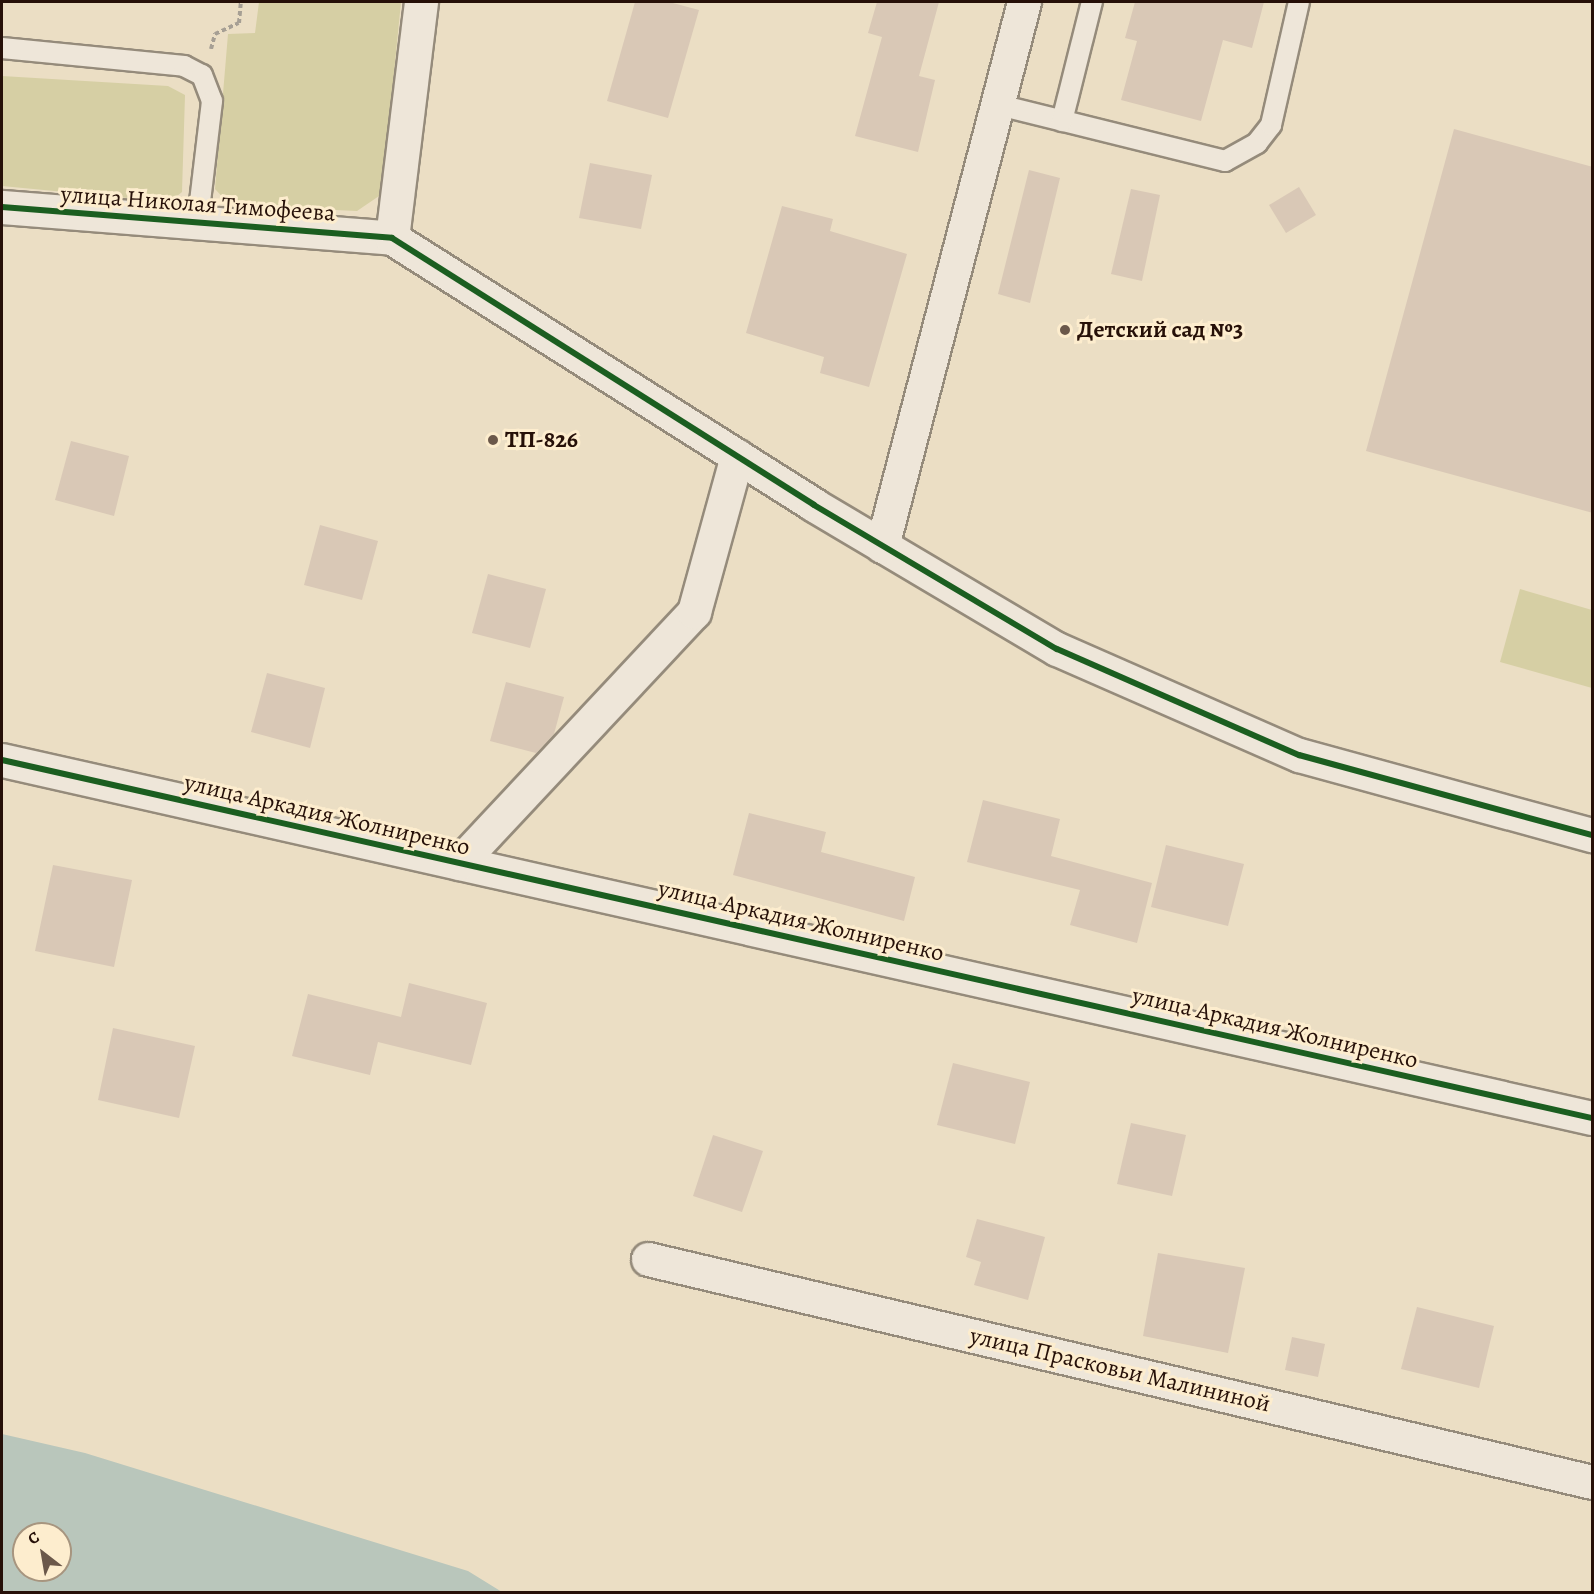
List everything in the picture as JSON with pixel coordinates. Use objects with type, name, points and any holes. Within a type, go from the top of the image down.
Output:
[{"type":"street","points":[[421,2],[392,238],[882,546],[1058,649],[1299,755],[1593,835]]},
{"type":"street","points":[[882,546],[999,105],[1024,2]]},
{"type":"street","name":"улица Николая Тимофеева","points":[[2,207],[198,219],[392,238]]},
{"type":"street","name":"улица Аркадия Жолниренко","points":[[459,863],[694,612],[737,456]]},
{"type":"street","name":"улица Аркадия Жолниренко","points":[[2,760],[1593,1118]]},
{"type":"street","name":"улица Прасковьи Малининой","points":[[648,1259],[1593,1482]]},
{"type":"lane","points":[[1062,120],[1092,2]]},
{"type":"lane","points":[[999,105],[1224,161],[1257,144],[1271,125],[1299,2]]},
{"type":"lane","points":[[2,48],[184,66],[202,75],[212,101],[198,219]]},
{"type":"path","points":[[202,75],[215,34],[239,24],[241,2]]},
{"type":"shaded area","points":[[259,2],[401,2],[382,194],[357,211],[230,205],[215,189],[228,34],[255,33]]},
{"type":"shaded area","points":[[2,76],[168,86],[185,95],[182,192],[170,202],[2,186]]},
{"type":"shaded area","points":[[1520,589],[1592,610],[1592,688],[1500,662]]},
{"type":"shaded area","points":[[2,1434],[85,1453],[468,1571],[502,1592],[2,1592]]},
{"type":"building","points":[[635,2],[669,2],[699,10],[668,118],[607,101]]},
{"type":"building","points":[[877,2],[939,2],[919,76],[935,80],[918,152],[855,136],[882,37],[868,33]]},
{"type":"building","points":[[1135,2],[1264,2],[1252,48],[1223,40],[1201,121],[1121,100],[1137,41],[1125,38]]},
{"type":"building","points":[[1454,129],[1593,167],[1593,513],[1366,451]]},
{"type":"building","points":[[590,163],[652,175],[641,229],[579,218]]},
{"type":"building","points":[[1029,170],[1060,178],[1030,303],[998,294]]},
{"type":"building","points":[[1299,187],[1316,215],[1286,233],[1269,205]]},
{"type":"building","points":[[1131,189],[1160,195],[1142,281],[1111,274]]},
{"type":"building","points":[[782,206],[833,219],[830,231],[907,254],[869,387],[820,373],[824,357],[746,333]]},
{"type":"building","points":[[71,441],[129,456],[114,516],[55,500]]},
{"type":"building","points":[[320,525],[378,541],[362,600],[304,585]]},
{"type":"building","points":[[488,574],[546,589],[530,648],[472,633]]},
{"type":"building","points":[[267,673],[325,688],[310,748],[251,732]]},
{"type":"building","points":[[506,682],[564,697],[554,734],[536,753],[490,741]]},
{"type":"building","points":[[983,800],[1060,819],[1051,856],[1152,883],[1137,943],[1070,925],[1080,890],[967,862]]},
{"type":"building","points":[[749,813],[826,832],[821,852],[915,877],[904,921],[733,875]]},
{"type":"building","points":[[1166,845],[1244,864],[1228,926],[1151,907]]},
{"type":"building","points":[[53,865],[132,880],[114,967],[35,951]]},
{"type":"building","points":[[409,983],[487,1003],[471,1065],[378,1042],[370,1075],[292,1056],[308,994],[401,1017]]},
{"type":"building","points":[[113,1028],[195,1046],[179,1118],[98,1100]]},
{"type":"building","points":[[953,1063],[1030,1082],[1015,1144],[937,1125]]},
{"type":"building","points":[[1131,1123],[1186,1135],[1172,1196],[1117,1184]]},
{"type":"building","points":[[713,1135],[763,1151],[742,1212],[693,1196]]},
{"type":"building","points":[[977,1219],[1045,1237],[1028,1300],[974,1285],[981,1262],[966,1257]]},
{"type":"building","points":[[1158,1253],[1245,1268],[1228,1353],[1143,1336]]},
{"type":"building","points":[[1417,1307],[1494,1326],[1479,1388],[1401,1369]]},
{"type":"building","points":[[1292,1337],[1325,1344],[1318,1377],[1285,1370]]},
{"type":"cycle path","points":[[2,207],[392,238],[814,505],[1057,649],[1299,755],[1592,835]]},
{"type":"cycle path","points":[[2,760],[1592,1118]]},
{"type":"place","name":"Детский сад №3","points":[[1065,330]]},
{"type":"place","name":"ТП-826","points":[[493,440]]}]
